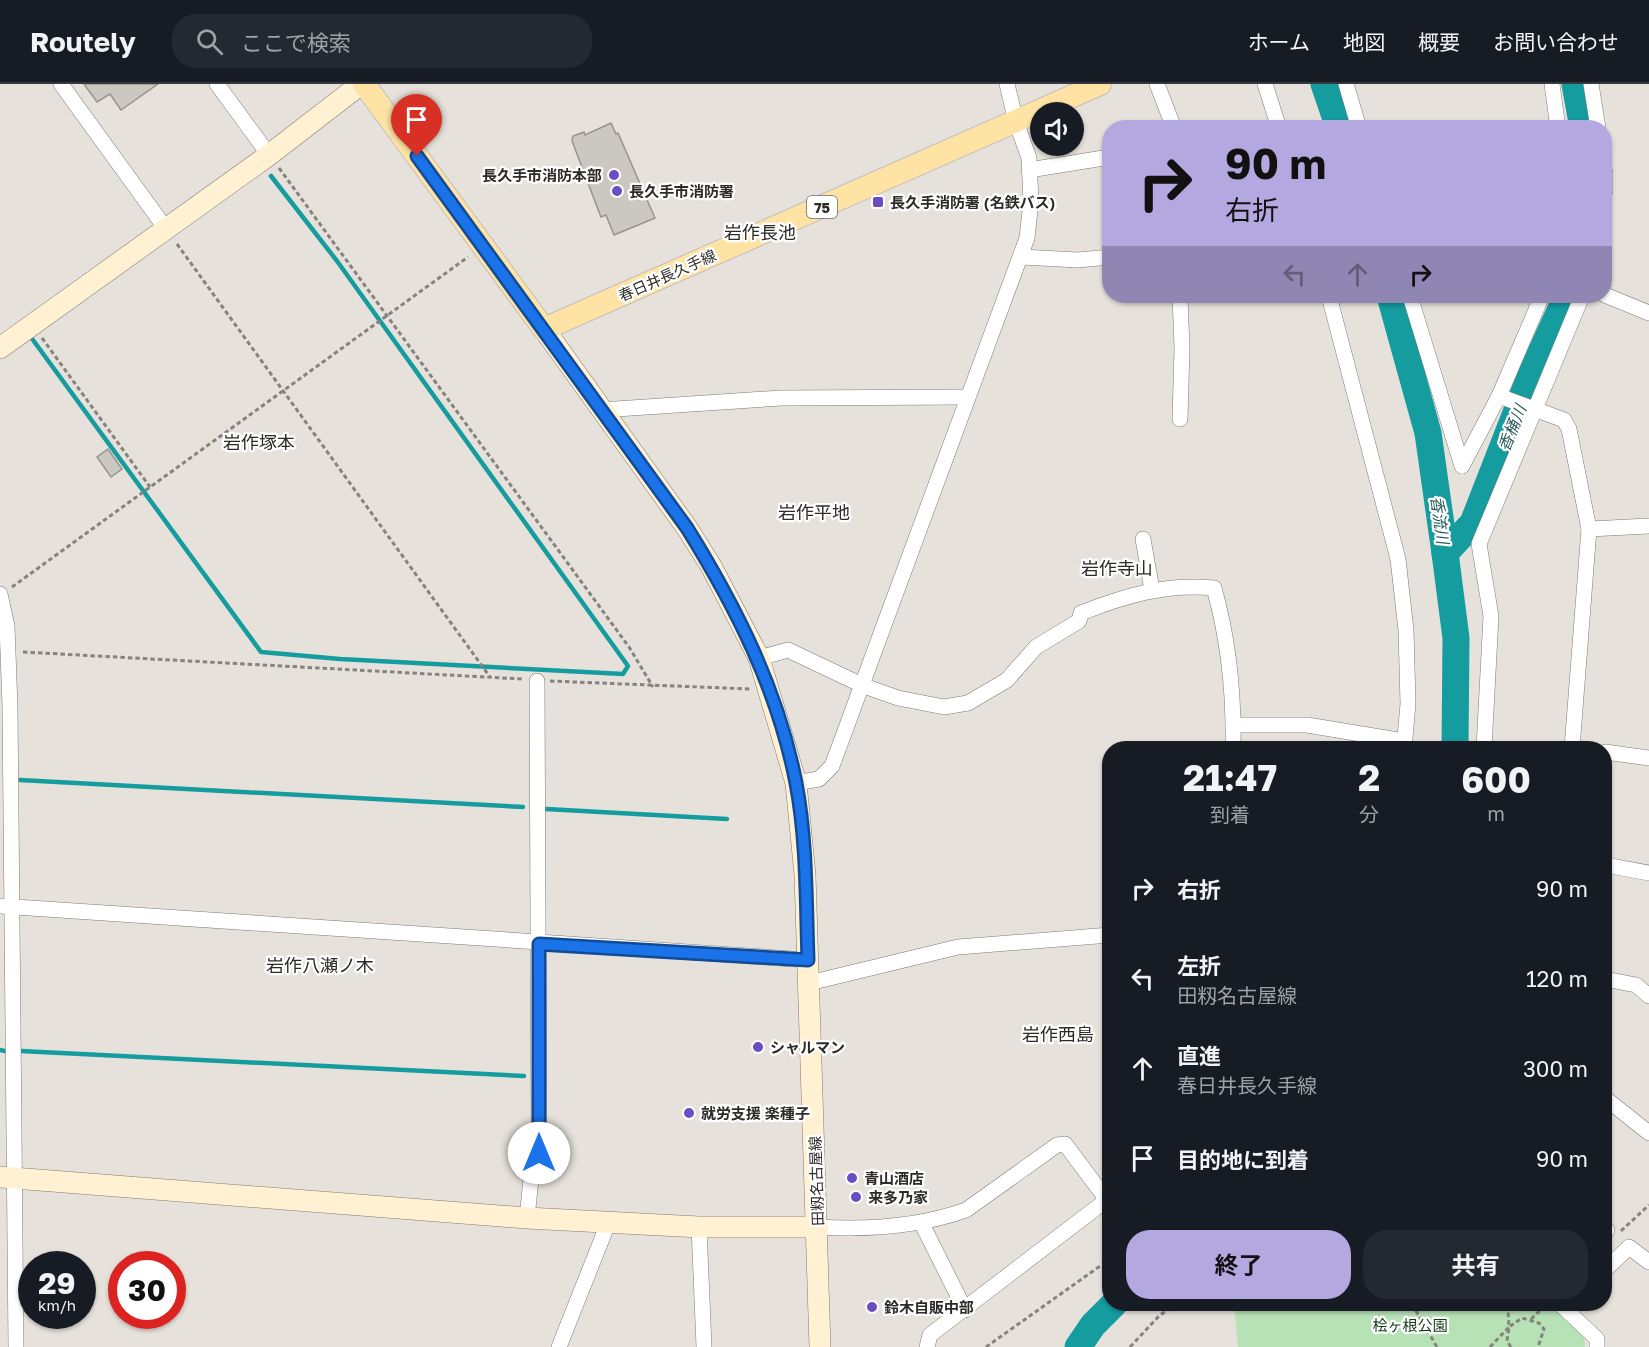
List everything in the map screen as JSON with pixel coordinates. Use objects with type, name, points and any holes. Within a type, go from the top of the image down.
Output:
[{"type":"main road","points":[[363,84],[544,329]]},
{"type":"main road","name":"春日井長久手線","points":[[544,329],[1100,84]]},
{"type":"street","points":[[61,84],[166,229]]},
{"type":"street","points":[[218,84],[269,155]]},
{"type":"street","points":[[0,348],[269,155],[363,84]]},
{"type":"street","points":[[796,783],[819,779],[829,771],[864,686],[1021,257],[1031,202],[1029,158],[1016,122],[1007,84]]},
{"type":"street","points":[[1157,84],[1171,120]]},
{"type":"street","points":[[1265,84],[1276,120]]},
{"type":"street","points":[[1346,84],[1357,120]]},
{"type":"street","points":[[1552,84],[1557,120]]},
{"type":"street","points":[[1591,84],[1597,120]]},
{"type":"street","points":[[1029,170],[1102,158]]},
{"type":"street","points":[[1021,257],[1078,260],[1102,258]]},
{"type":"street","points":[[1612,298],[1649,313]]},
{"type":"street","points":[[1180,303],[1182,348],[1180,419]]},
{"type":"street","points":[[1331,303],[1398,559],[1406,630],[1408,704],[1404,741]]},
{"type":"street","points":[[1412,303],[1462,466],[1502,397],[1539,303]]},
{"type":"street","points":[[1484,741],[1491,616],[1479,544],[1533,408],[1579,303]]},
{"type":"street","name":"田籾名古屋線","points":[[544,329],[687,528],[711,566],[759,658],[796,783],[805,875],[818,1227],[820,1347]]},
{"type":"street","points":[[601,410],[781,398],[968,397]]},
{"type":"street","points":[[1502,397],[1564,420],[1569,429],[1589,529],[1574,741]]},
{"type":"street","points":[[1589,529],[1649,526]]},
{"type":"street","points":[[1143,539],[1152,590]]},
{"type":"street","points":[[759,658],[788,650],[864,686],[898,698],[944,707],[968,703],[1007,680],[1036,647],[1079,621],[1081,613],[1119,598],[1152,590],[1214,588],[1224,623],[1234,697],[1233,741]]},
{"type":"street","points":[[0,595],[7,626],[6,651],[10,707],[5,906],[7,1177],[16,1347]]},
{"type":"street","points":[[527,1218],[531,1179],[539,1153],[537,681]]},
{"type":"street","points":[[1234,725],[1307,725],[1385,741]]},
{"type":"street","points":[[1612,753],[1649,758]]},
{"type":"street","points":[[1612,866],[1649,873]]},
{"type":"street","points":[[5,906],[336,927],[539,944],[808,960]]},
{"type":"street","points":[[809,983],[958,947],[1102,936]]},
{"type":"street","points":[[1612,980],[1636,985],[1649,996]]},
{"type":"street","points":[[1612,1104],[1649,1133]]},
{"type":"street","points":[[7,1177],[527,1218],[699,1227],[818,1227],[859,1230],[921,1222],[966,1210],[1061,1143],[1065,1144],[1102,1193]]},
{"type":"street","points":[[927,1347],[930,1335],[1102,1204]]},
{"type":"street","points":[[559,1347],[609,1221]]},
{"type":"street","points":[[921,1222],[965,1310]]},
{"type":"street","points":[[699,1227],[704,1347]]},
{"type":"street","points":[[1612,1263],[1629,1247],[1649,1262]]},
{"type":"street","points":[[1570,1311],[1597,1339],[1597,1347]]},
{"type":"path","points":[[269,155],[629,647],[653,687]]},
{"type":"path","points":[[166,229],[490,677]]},
{"type":"path","points":[[0,595],[484,246]]},
{"type":"path","points":[[32,324],[150,487]]},
{"type":"path","points":[[6,651],[653,687],[770,690]]},
{"type":"path","points":[[1612,1231],[1649,1205]]},
{"type":"path","points":[[986,1347],[1102,1264]]},
{"type":"path","points":[[1130,1347],[1166,1311]]},
{"type":"path","points":[[1416,1311],[1437,1347]]},
{"type":"path","points":[[1509,1311],[1507,1341],[1511,1347]]},
{"type":"path","points":[[1531,1319],[1540,1311]]},
{"type":"path","points":[[1490,1347],[1509,1327],[1522,1318],[1531,1319],[1544,1329],[1538,1347]]},
{"type":"green space","name":"桧ヶ根公園","points":[[1234,1311],[1559,1311],[1583,1327],[1585,1347],[1238,1347]]},
{"type":"building","points":[[84,84],[158,84],[121,110],[110,94],[97,102]]},
{"type":"building","name":"長久手市消防署","points":[[611,123],[616,134],[618,133],[655,218],[614,235],[606,215],[601,217],[572,141],[573,136],[584,132],[585,135]]},
{"type":"building","points":[[108,449],[122,469],[111,477],[97,457]]},
{"type":"waterway","name":"香流川","points":[[1324,84],[1336,120]]},
{"type":"waterway","name":"香桶川","points":[[1575,84],[1582,120]]},
{"type":"waterway","points":[[33,340],[261,652],[340,659],[623,674],[628,666],[337,261],[271,176]]},
{"type":"waterway","name":"香流川","points":[[1392,303],[1428,433],[1456,638],[1455,741]]},
{"type":"waterway","name":"香桶川","points":[[1445,553],[1473,523],[1532,372],[1564,303]]},
{"type":"waterway","points":[[20,780],[523,807]]},
{"type":"waterway","points":[[546,809],[727,819]]},
{"type":"waterway","points":[[0,1050],[5,1051]]},
{"type":"waterway","points":[[21,1051],[524,1076]]},
{"type":"waterway","name":"香流川","points":[[1078,1347],[1093,1325],[1107,1311]]},
{"type":"place","name":"長久手市消防本部","points":[[614,175]]},
{"type":"place","name":"長久手市消防署","points":[[617,191]]},
{"type":"place","name":"長久手消防署 (名鉄バス)","points":[[878,202]]},
{"type":"place","name":"シャルマン","points":[[758,1047]]},
{"type":"place","name":"就労支援 楽種子","points":[[689,1113]]},
{"type":"place","name":"青山酒店","points":[[852,1178]]},
{"type":"place","name":"来多乃家","points":[[856,1197]]},
{"type":"place","name":"鈴木自販中部","points":[[872,1307]]},
{"type":"district","name":"岩作長池","points":[[760,232]]},
{"type":"district","name":"岩作塚本","points":[[259,442]]},
{"type":"district","name":"岩作平地","points":[[814,512]]},
{"type":"district","name":"岩作寺山","points":[[1117,568]]},
{"type":"district","name":"岩作八瀬ノ木","points":[[320,965]]},
{"type":"district","name":"岩作西島","points":[[1058,1034]]},
{"type":"route","points":[[417,156],[687,528],[711,566],[759,658],[796,783],[805,875],[808,960],[539,944],[539,1153]]}]
